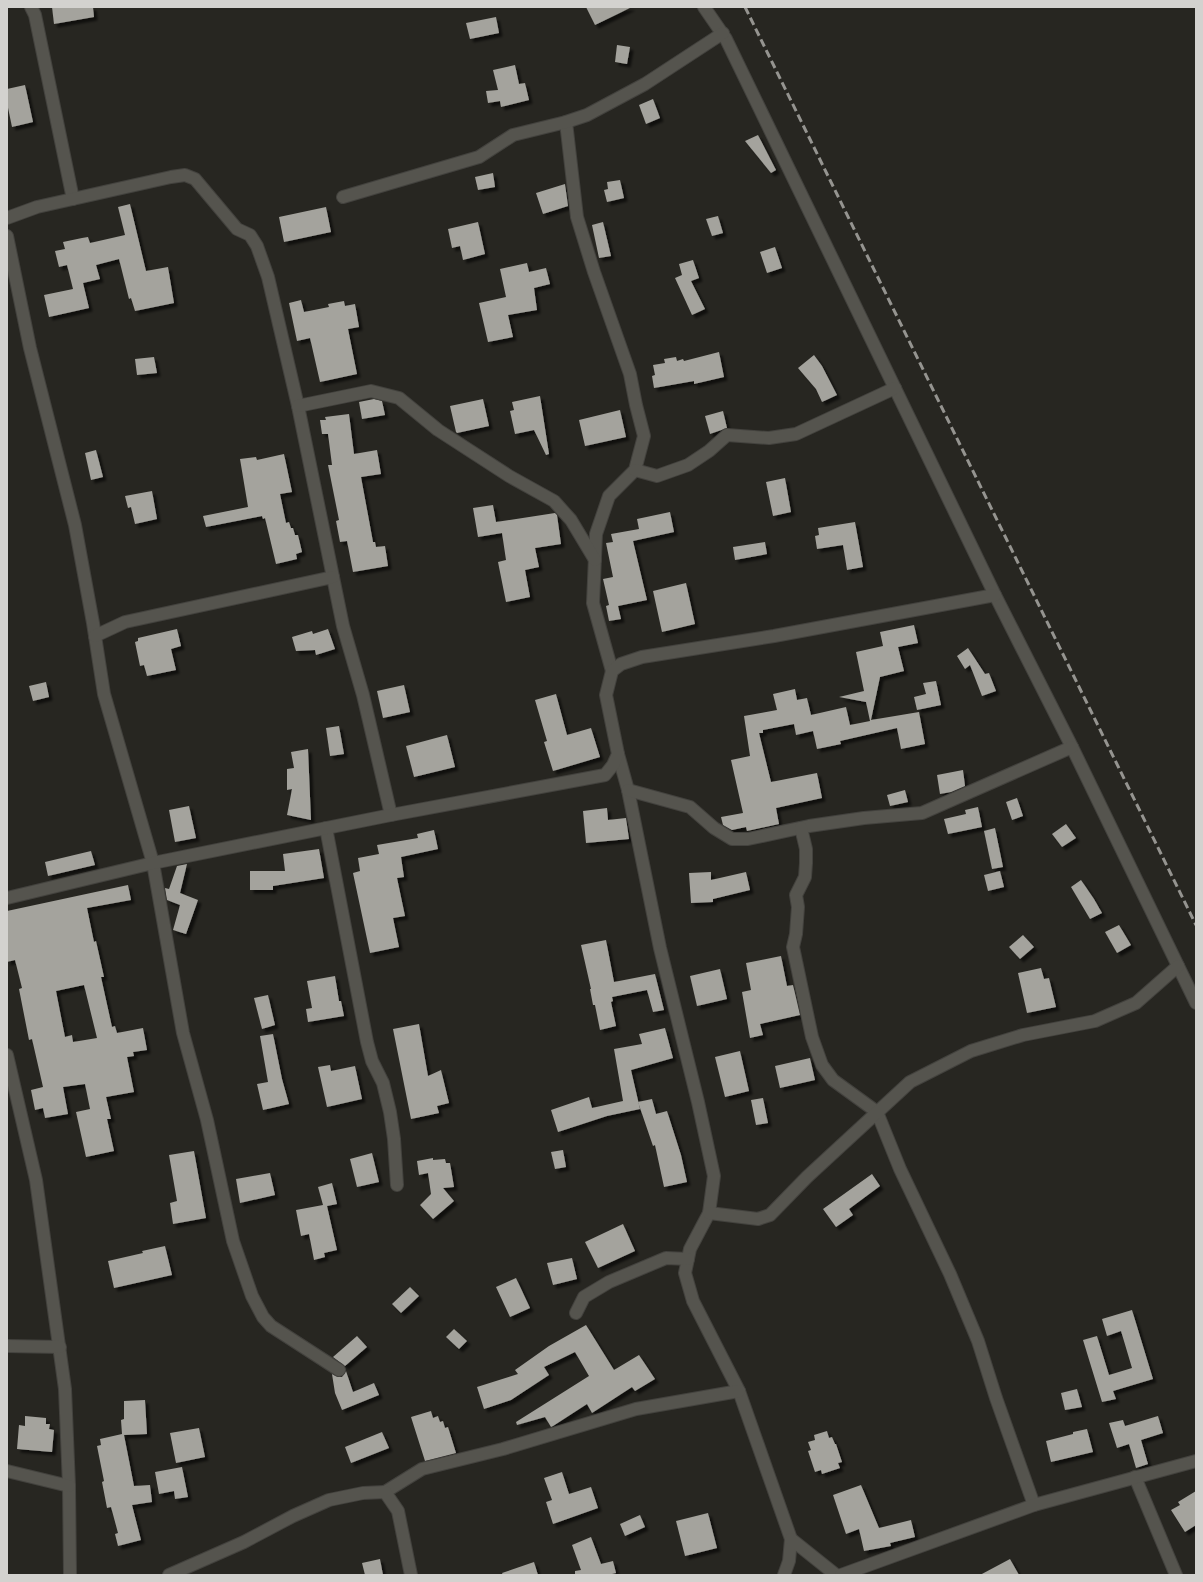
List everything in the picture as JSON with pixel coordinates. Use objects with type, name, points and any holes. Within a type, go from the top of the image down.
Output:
[{"type":"street","points":[[31,7],[34,15],[73,199]]},
{"type":"street","points":[[704,7],[722,33],[995,595],[1072,747],[1196,1003]]},
{"type":"street","points":[[344,197],[479,157],[513,135],[566,122],[587,115],[645,84],[722,33]]},
{"type":"street","points":[[566,122],[577,217],[596,279],[630,374],[644,436],[635,470],[609,496],[596,534],[593,603],[612,671],[606,695],[618,754],[628,790],[660,948],[698,1102],[714,1176],[709,1213],[690,1249],[685,1273],[693,1301],[739,1391],[791,1539],[789,1561],[784,1575]]},
{"type":"street","points":[[7,218],[37,207],[171,176],[185,175],[195,179],[237,229],[250,235],[257,246],[268,277],[298,406],[343,626],[363,694],[391,815]]},
{"type":"street","points":[[7,236],[30,348],[75,525],[104,694],[153,863],[183,1033],[207,1120],[233,1241],[252,1296],[263,1317],[271,1326],[339,1370]]},
{"type":"street","points":[[635,470],[657,476],[688,464],[709,451],[727,435],[769,438],[796,434],[895,388]]},
{"type":"street","points":[[298,406],[371,391],[399,398],[438,430],[509,476],[554,501],[571,520],[595,560]]},
{"type":"street","points":[[95,636],[125,622],[333,576]]},
{"type":"street","points":[[612,671],[621,664],[642,657],[774,636],[995,595]]},
{"type":"street","points":[[628,790],[690,807],[714,828],[732,839],[748,839],[801,828],[864,818],[922,813],[1072,747]]},
{"type":"street","points":[[8,895],[153,863],[326,828],[605,775],[613,765],[618,754]]},
{"type":"street","points":[[326,828],[367,1042],[372,1061],[383,1083],[390,1112],[398,1185]]},
{"type":"street","points":[[801,828],[806,849],[806,863],[805,877],[796,895],[798,907],[794,947],[812,1037],[822,1065],[833,1080],[877,1112],[900,1168],[950,1274],[978,1341],[996,1398],[1034,1505]]},
{"type":"street","points":[[709,1213],[758,1219],[770,1215],[807,1177],[910,1082],[971,1051],[1023,1035],[1094,1021],[1136,1003],[1178,966]]},
{"type":"street","points":[[7,1055],[36,1180],[66,1389],[70,1575]]},
{"type":"street","points":[[576,1313],[584,1297],[609,1282],[666,1258],[688,1259]]},
{"type":"street","points":[[7,1346],[60,1347]]},
{"type":"street","points":[[169,1575],[244,1542],[293,1516],[329,1500],[363,1493],[385,1492],[422,1469],[503,1449],[636,1409],[739,1391]]},
{"type":"street","points":[[841,1575],[1034,1505],[1196,1461]]},
{"type":"street","points":[[7,1471],[69,1486]]},
{"type":"street","points":[[1135,1477],[1176,1575]]},
{"type":"street","points":[[385,1492],[398,1511],[411,1575]]},
{"type":"street","points":[[791,1539],[836,1575]]},
{"type":"building","points":[[52,7],[93,7],[94,17],[54,24]]},
{"type":"building","points":[[586,7],[632,7],[595,25]]},
{"type":"building","points":[[496,17],[499,33],[470,39],[466,23]]},
{"type":"building","points":[[617,45],[630,47],[627,64],[615,62]]},
{"type":"building","points":[[515,65],[519,84],[525,83],[529,100],[501,107],[500,101],[488,103],[486,91],[498,90],[493,70]]},
{"type":"building","points":[[25,85],[33,122],[12,127],[7,103],[7,89]]},
{"type":"building","points":[[653,99],[660,118],[646,124],[639,105]]},
{"type":"building","points":[[758,135],[776,170],[771,173],[745,141]]},
{"type":"building","points":[[493,173],[495,187],[478,190],[475,177]]},
{"type":"building","points":[[620,180],[624,198],[607,202],[604,190],[608,189],[607,182]]},
{"type":"building","points":[[565,184],[568,206],[543,214],[536,193]]},
{"type":"building","points":[[130,204],[146,271],[168,267],[174,303],[135,311],[131,298],[129,299],[119,259],[96,265],[100,279],[83,283],[89,308],[49,317],[44,295],[73,289],[67,265],[59,267],[55,251],[65,249],[63,242],[88,237],[90,243],[125,235],[118,207]]},
{"type":"building","points":[[326,207],[331,232],[284,242],[279,217]]},
{"type":"building","points":[[718,216],[723,233],[712,236],[706,219]]},
{"type":"building","points":[[478,222],[485,254],[463,260],[460,246],[452,248],[448,229]]},
{"type":"building","points":[[603,222],[611,256],[599,258],[592,225]]},
{"type":"building","points":[[775,247],[782,268],[767,273],[760,252]]},
{"type":"building","points":[[693,260],[699,278],[691,281],[705,309],[692,315],[675,278],[682,275],[679,264]]},
{"type":"building","points":[[527,263],[529,272],[546,268],[550,284],[534,288],[537,310],[508,315],[513,337],[488,342],[479,303],[506,297],[500,269]]},
{"type":"building","points":[[301,300],[304,312],[329,307],[328,304],[344,301],[345,306],[355,304],[359,327],[348,329],[357,374],[320,382],[310,338],[297,341],[289,303]]},
{"type":"building","points":[[719,352],[724,377],[694,384],[694,381],[654,388],[652,376],[655,375],[653,365],[665,363],[664,359],[676,357],[677,361],[683,359],[684,361]]},
{"type":"building","points":[[814,355],[822,366],[837,395],[822,402],[816,389],[798,368]]},
{"type":"building","points":[[154,357],[157,373],[137,375],[135,359]]},
{"type":"building","points":[[540,396],[549,454],[546,455],[534,430],[515,434],[510,411],[514,410],[512,402]]},
{"type":"building","points":[[374,399],[382,401],[385,415],[362,419],[359,402]]},
{"type":"building","points":[[483,399],[489,426],[457,433],[450,406]]},
{"type":"building","points":[[620,410],[626,437],[585,446],[579,420]]},
{"type":"building","points":[[723,411],[727,428],[710,434],[705,416]]},
{"type":"building","points":[[349,414],[354,454],[377,450],[381,474],[361,477],[373,542],[375,542],[376,547],[385,546],[388,566],[353,572],[347,541],[340,542],[336,521],[339,520],[328,465],[332,465],[328,434],[322,434],[320,420],[326,420],[325,417]]},
{"type":"building","points":[[96,450],[103,477],[91,480],[85,453]]},
{"type":"building","points":[[284,454],[292,492],[280,494],[286,523],[289,522],[295,535],[298,535],[302,552],[296,554],[297,559],[276,564],[265,518],[263,519],[262,516],[206,527],[203,516],[248,507],[240,459],[256,457],[257,460]]},
{"type":"building","points":[[785,478],[791,512],[773,516],[766,482]]},
{"type":"building","points":[[152,491],[157,519],[135,524],[131,507],[128,508],[125,496]]},
{"type":"building","points":[[493,505],[496,522],[555,513],[557,515],[561,544],[535,548],[539,567],[525,570],[530,597],[506,602],[498,562],[506,560],[502,533],[478,537],[473,508]]},
{"type":"building","points":[[670,512],[674,532],[633,541],[647,600],[618,606],[621,619],[609,621],[606,606],[609,605],[603,579],[613,577],[606,543],[613,542],[611,534],[639,529],[637,519]]},
{"type":"building","points":[[855,522],[863,567],[847,570],[843,545],[817,549],[815,536],[819,535],[818,528]]},
{"type":"building","points":[[765,542],[767,554],[735,560],[733,547]]},
{"type":"building","points":[[686,583],[695,624],[662,632],[653,591]]},
{"type":"building","points":[[914,625],[918,643],[898,647],[904,671],[880,677],[871,720],[919,712],[925,744],[901,749],[897,728],[840,741],[841,744],[817,749],[813,731],[796,735],[794,724],[763,730],[763,733],[759,733],[771,782],[817,773],[822,798],[776,808],[779,824],[747,831],[746,827],[732,830],[723,825],[721,817],[743,813],[731,760],[750,756],[744,716],[777,710],[773,694],[795,689],[797,700],[807,698],[811,715],[846,707],[850,725],[870,721],[866,702],[839,697],[864,691],[856,652],[883,646],[880,632]]},
{"type":"building","points":[[177,629],[181,646],[171,649],[176,670],[147,676],[144,665],[140,666],[135,642],[138,641],[138,638]]},
{"type":"building","points":[[328,629],[335,649],[316,655],[315,650],[296,651],[292,637],[312,631],[313,634]]},
{"type":"building","points":[[968,648],[985,674],[989,673],[996,691],[982,696],[970,665],[965,669],[957,656]]},
{"type":"building","points":[[936,681],[941,705],[917,710],[914,697],[926,694],[923,683]]},
{"type":"building","points":[[46,682],[49,697],[33,701],[29,686]]},
{"type":"building","points":[[404,685],[410,712],[383,718],[377,691]]},
{"type":"building","points":[[556,694],[567,735],[591,728],[600,757],[553,771],[544,742],[547,741],[535,700]]},
{"type":"building","points":[[339,726],[344,754],[330,756],[326,728]]},
{"type":"building","points":[[447,735],[455,767],[414,777],[406,746]]},
{"type":"building","points":[[308,749],[311,820],[287,815],[292,789],[287,790],[287,769],[294,768],[291,752]]},
{"type":"building","points":[[963,770],[965,786],[951,792],[940,794],[937,775]]},
{"type":"building","points":[[905,790],[908,802],[890,806],[887,795]]},
{"type":"building","points":[[1017,798],[1023,816],[1012,820],[1006,802]]},
{"type":"building","points":[[189,806],[196,838],[175,842],[169,810]]},
{"type":"building","points":[[978,807],[982,827],[948,834],[944,819],[966,814],[965,810]]},
{"type":"building","points":[[607,808],[608,820],[626,818],[629,839],[586,843],[583,811]]},
{"type":"building","points":[[1066,824],[1076,838],[1062,847],[1052,834]]},
{"type":"building","points":[[995,828],[1003,867],[992,869],[984,831]]},
{"type":"building","points":[[434,830],[438,849],[401,857],[404,877],[397,878],[405,916],[393,918],[399,947],[370,953],[353,873],[360,871],[358,858],[379,854],[377,845],[418,838],[417,834]]},
{"type":"building","points":[[319,849],[324,878],[273,886],[273,890],[250,890],[250,871],[285,871],[283,854]]},
{"type":"building","points":[[91,851],[95,865],[48,876],[45,862]]},
{"type":"building","points":[[187,864],[180,893],[198,900],[186,934],[173,930],[180,905],[167,900],[165,888],[169,889],[177,866]]},
{"type":"building","points":[[1000,871],[1004,887],[988,891],[984,875]]},
{"type":"building","points":[[711,872],[711,880],[746,872],[750,890],[713,899],[713,902],[691,903],[689,873]]},
{"type":"building","points":[[1081,880],[1102,913],[1090,919],[1071,887]]},
{"type":"building","points":[[128,885],[131,900],[87,908],[94,942],[96,941],[104,977],[101,977],[112,1027],[115,1026],[117,1033],[143,1028],[147,1050],[133,1052],[134,1056],[127,1057],[134,1092],[106,1097],[111,1119],[107,1119],[114,1151],[86,1157],[76,1112],[90,1109],[85,1084],[63,1087],[68,1114],[45,1118],[43,1108],[35,1110],[31,1090],[43,1087],[32,1039],[29,1040],[19,989],[22,988],[15,960],[7,962],[7,911]],"holes":[[[84,985],[97,1038],[73,1042],[72,1035],[65,1037],[56,991]]]},
{"type":"building","points":[[1119,925],[1131,945],[1117,953],[1105,932]]},
{"type":"building","points":[[1023,935],[1034,947],[1020,959],[1009,947]]},
{"type":"building","points":[[606,940],[614,982],[655,974],[664,1010],[653,1012],[647,990],[612,997],[613,1001],[611,1002],[616,1026],[600,1030],[595,1005],[593,1005],[581,945]]},
{"type":"building","points":[[781,956],[787,986],[793,985],[800,1015],[760,1024],[763,1035],[750,1038],[742,992],[751,990],[746,963]]},
{"type":"building","points":[[1041,968],[1044,979],[1049,978],[1056,1007],[1027,1013],[1018,973]]},
{"type":"building","points":[[720,969],[727,999],[697,1006],[690,976]]},
{"type":"building","points":[[335,976],[339,1001],[341,1001],[344,1016],[308,1022],[306,1009],[312,1008],[307,981]]},
{"type":"building","points":[[268,995],[275,1025],[262,1029],[254,998]]},
{"type":"building","points":[[419,1024],[428,1076],[441,1070],[449,1103],[437,1106],[439,1113],[411,1119],[393,1029]]},
{"type":"building","points":[[665,1028],[673,1058],[631,1070],[640,1109],[607,1116],[558,1132],[551,1110],[589,1097],[592,1108],[623,1101],[614,1049],[642,1044],[639,1034]]},
{"type":"building","points":[[273,1034],[282,1079],[289,1104],[263,1110],[257,1084],[268,1082],[260,1036]]},
{"type":"building","points":[[740,1051],[749,1091],[725,1097],[715,1057]]},
{"type":"building","points":[[810,1058],[815,1080],[780,1088],[775,1066]]},
{"type":"building","points":[[330,1065],[331,1071],[355,1066],[362,1099],[327,1107],[318,1067]]},
{"type":"building","points":[[763,1098],[768,1123],[756,1125],[751,1100]]},
{"type":"building","points":[[652,1099],[656,1114],[667,1111],[681,1155],[687,1182],[664,1187],[655,1145],[653,1146],[638,1102]]},
{"type":"building","points":[[563,1150],[566,1167],[555,1169],[551,1152]]},
{"type":"building","points":[[194,1151],[206,1218],[173,1224],[170,1203],[177,1201],[169,1155]]},
{"type":"building","points":[[372,1153],[379,1182],[357,1187],[350,1159]]},
{"type":"building","points":[[433,1158],[433,1160],[445,1159],[446,1163],[450,1163],[454,1187],[443,1188],[454,1201],[433,1219],[420,1205],[431,1194],[428,1173],[419,1175],[417,1161]]},
{"type":"building","points":[[270,1173],[275,1195],[240,1203],[236,1179]]},
{"type":"building","points":[[872,1174],[880,1186],[849,1209],[853,1215],[836,1227],[823,1209]]},
{"type":"building","points":[[332,1183],[337,1204],[327,1206],[337,1250],[324,1253],[325,1257],[314,1260],[309,1234],[301,1236],[296,1210],[323,1205],[318,1187]]},
{"type":"building","points":[[623,1224],[635,1251],[598,1268],[585,1242]]},
{"type":"building","points":[[165,1246],[172,1275],[114,1288],[108,1261]]},
{"type":"building","points":[[572,1258],[577,1279],[553,1285],[547,1263]]},
{"type":"building","points":[[516,1278],[530,1308],[510,1317],[496,1287]]},
{"type":"building","points":[[410,1287],[419,1296],[401,1313],[392,1304]]},
{"type":"building","points":[[1132,1310],[1153,1379],[1113,1391],[1116,1399],[1102,1402],[1083,1340],[1097,1336],[1109,1375],[1132,1368],[1121,1331],[1107,1336],[1102,1319]]},
{"type":"building","points":[[586,1325],[614,1370],[639,1355],[655,1379],[635,1391],[632,1387],[592,1413],[587,1404],[551,1427],[545,1417],[517,1425],[516,1422],[589,1376],[575,1352],[544,1367],[549,1375],[511,1400],[484,1409],[477,1387],[518,1374],[515,1370],[549,1346]]},
{"type":"building","points":[[454,1329],[467,1341],[459,1349],[446,1337]]},
{"type":"building","points":[[357,1336],[367,1347],[345,1366],[333,1357]]},
{"type":"building","points":[[346,1371],[353,1392],[374,1383],[379,1395],[342,1410],[335,1393],[332,1374],[342,1377]]},
{"type":"building","points":[[1077,1389],[1082,1407],[1065,1410],[1061,1393]]},
{"type":"building","points":[[145,1400],[147,1434],[124,1435],[134,1486],[150,1485],[152,1502],[132,1505],[141,1540],[118,1546],[115,1534],[118,1533],[111,1507],[107,1508],[102,1482],[104,1481],[97,1446],[101,1445],[100,1439],[122,1434],[121,1420],[124,1419],[124,1401]]},
{"type":"building","points":[[431,1411],[433,1418],[438,1416],[440,1422],[443,1421],[445,1428],[448,1427],[456,1453],[425,1461],[411,1417]]},
{"type":"building","points":[[25,1416],[46,1418],[46,1424],[50,1424],[49,1429],[54,1430],[52,1452],[17,1449],[19,1425],[25,1426]]},
{"type":"building","points":[[1158,1416],[1163,1433],[1141,1440],[1148,1464],[1136,1468],[1129,1444],[1117,1448],[1109,1423],[1123,1420],[1125,1426]]},
{"type":"building","points":[[199,1428],[205,1457],[176,1463],[170,1433]]},
{"type":"building","points":[[1087,1429],[1093,1452],[1051,1462],[1046,1441]]},
{"type":"building","points":[[827,1431],[829,1438],[832,1437],[836,1444],[842,1462],[838,1463],[840,1468],[822,1474],[821,1470],[815,1472],[808,1451],[811,1450],[808,1442],[815,1440],[814,1435]]},
{"type":"building","points":[[382,1432],[389,1448],[351,1463],[345,1447]]},
{"type":"building","points":[[182,1467],[188,1497],[175,1499],[174,1491],[159,1494],[155,1472]]},
{"type":"building","points":[[562,1472],[569,1494],[591,1487],[598,1508],[553,1524],[546,1502],[552,1500],[544,1478]]},
{"type":"building","points":[[861,1485],[879,1528],[911,1520],[915,1537],[890,1543],[891,1546],[864,1551],[859,1529],[846,1534],[833,1495]]},
{"type":"building","points":[[1196,1491],[1196,1525],[1185,1532],[1171,1510],[1180,1505],[1178,1502]]},
{"type":"building","points":[[708,1513],[717,1548],[685,1556],[676,1521]]},
{"type":"building","points":[[640,1515],[645,1527],[625,1536],[620,1524]]},
{"type":"building","points":[[591,1537],[601,1564],[613,1561],[616,1573],[608,1575],[575,1575],[575,1571],[581,1570],[572,1545]]},
{"type":"building","points":[[380,1559],[383,1575],[365,1575],[362,1563]]},
{"type":"building","points":[[1010,1559],[1019,1575],[980,1575]]},
{"type":"building","points":[[534,1562],[538,1575],[503,1575],[502,1573]]},
{"type":"railway","points":[[745,7],[1196,925]]}]
